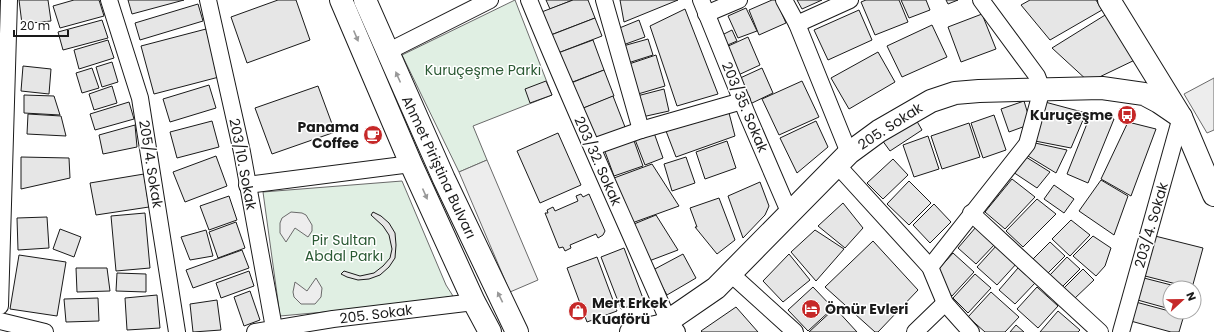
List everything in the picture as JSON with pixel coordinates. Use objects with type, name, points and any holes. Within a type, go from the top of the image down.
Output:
[{"type":"main road","name":"Ahmet Piriştina Bulvarı","points":[[341,0],[412,164],[474,302],[490,332]]},
{"type":"main road","name":"Ahmet Piriştina Bulvarı","points":[[365,0],[444,179],[517,332]]},
{"type":"main road","points":[[1109,0],[1181,117],[1214,195]]},
{"type":"main road","name":"205. Sokak","points":[[631,332],[664,327],[701,300],[731,274],[844,160],[879,131],[932,100],[955,93],[1080,88],[1128,91],[1149,97],[1181,117]]},
{"type":"street","points":[[0,306],[9,0]]},
{"type":"street","name":"205/4. Sokak","points":[[109,0],[140,98],[177,332]]},
{"type":"street","name":"203/10. Sokak","points":[[208,0],[242,152],[274,328]]},
{"type":"street","points":[[387,52],[490,0]]},
{"type":"street","name":"203/32. Sokak","points":[[529,0],[570,100],[593,147],[664,327]]},
{"type":"street","points":[[604,0],[641,130]]},
{"type":"street","points":[[703,7],[739,0]]},
{"type":"street","points":[[784,0],[797,24],[844,160],[930,267],[945,303],[970,332]]},
{"type":"street","points":[[797,24],[850,0]]},
{"type":"street","points":[[930,267],[1026,144],[1042,90],[1037,76],[982,0]]},
{"type":"street","name":"203/35. Sokak","points":[[703,7],[790,214]]},
{"type":"street","points":[[593,147],[641,130],[742,101]]},
{"type":"street","name":"203/4. Sokak","points":[[1121,332],[1181,117]]},
{"type":"street","points":[[247,185],[412,164]]},
{"type":"street","points":[[971,214],[1100,332]]},
{"type":"street","points":[[731,274],[795,332]]},
{"type":"street","name":"205. Sokak","points":[[254,332],[274,328],[474,302]]},
{"type":"street","points":[[914,332],[945,303]]},
{"type":"street","points":[[0,321],[45,332]]},
{"type":"green space","name":"Kuruçeşme Parkı","points":[[515,0],[552,95],[473,126],[487,160],[459,172],[402,55]]},
{"type":"green space","name":"Pir Sultan Abdal Parkı","points":[[402,181],[446,285],[453,296],[403,305],[280,316],[263,192]]},
{"type":"shaded area","points":[[1214,78],[1214,130],[1207,133],[1184,94]]},
{"type":"shaded area","points":[[487,160],[538,280],[510,292],[459,172]]},
{"type":"shaded area","points":[[291,212],[306,215],[312,225],[312,231],[308,237],[295,228],[286,242],[280,233],[280,223],[282,218]]},
{"type":"shaded area","points":[[316,278],[322,288],[321,297],[315,304],[301,304],[294,297],[293,292],[295,282],[307,291]]},
{"type":"building","points":[[19,0],[48,0],[51,21],[22,24]]},
{"type":"building","points":[[74,0],[99,0],[104,16],[60,28],[53,6]]},
{"type":"building","points":[[128,0],[184,0],[132,14]]},
{"type":"building","points":[[278,0],[296,0],[310,40],[247,63],[231,17]]},
{"type":"building","points":[[546,0],[573,0],[550,9]]},
{"type":"building","points":[[573,0],[588,0],[595,18],[548,36],[539,13]]},
{"type":"building","points":[[620,0],[678,0],[624,22]]},
{"type":"building","points":[[772,0],[776,0],[786,23],[759,35],[749,10]]},
{"type":"building","points":[[797,0],[822,0],[802,9]]},
{"type":"building","points":[[866,0],[899,0],[908,22],[875,35],[861,2]]},
{"type":"building","points":[[901,0],[926,0],[930,10],[909,18]]},
{"type":"building","points":[[946,0],[958,0],[948,4]]},
{"type":"building","points":[[1030,0],[1096,0],[1102,10],[1050,40],[1021,5]]},
{"type":"building","points":[[198,4],[203,21],[140,40],[135,23]]},
{"type":"building","points":[[746,8],[757,31],[738,38],[728,16]]},
{"type":"building","points":[[685,9],[718,94],[677,106],[650,26]]},
{"type":"building","points":[[859,10],[872,40],[828,60],[814,30]]},
{"type":"building","points":[[1110,12],[1139,58],[1089,82],[1052,48]]},
{"type":"building","points":[[982,14],[996,49],[961,62],[948,27]]},
{"type":"building","points":[[595,18],[602,36],[558,53],[551,35]]},
{"type":"building","points":[[102,20],[108,38],[63,50],[58,32]]},
{"type":"building","points":[[639,20],[645,37],[623,45],[617,29]]},
{"type":"building","points":[[932,25],[947,57],[902,77],[887,46]]},
{"type":"building","points":[[206,29],[219,77],[154,94],[141,46]]},
{"type":"building","points":[[732,30],[737,41],[723,47],[718,37]]},
{"type":"building","points":[[748,37],[760,65],[736,76],[724,48]]},
{"type":"building","points":[[648,39],[653,55],[628,63],[623,46]]},
{"type":"building","points":[[108,40],[114,58],[79,69],[74,50]]},
{"type":"building","points":[[593,40],[604,70],[570,83],[558,53]]},
{"type":"building","points":[[878,52],[895,82],[849,109],[831,78]]},
{"type":"building","points":[[656,55],[665,86],[638,94],[629,64]]},
{"type":"building","points":[[112,62],[118,82],[102,87],[96,67]]},
{"type":"building","points":[[23,66],[51,69],[49,94],[21,91]]},
{"type":"building","points":[[92,68],[99,88],[82,93],[76,73]]},
{"type":"building","points":[[762,68],[773,93],[750,104],[738,79]]},
{"type":"building","points":[[604,70],[614,96],[581,109],[571,83]]},
{"type":"building","points":[[546,81],[552,95],[530,103],[525,89]]},
{"type":"building","points":[[802,81],[819,117],[779,135],[762,99]]},
{"type":"building","points":[[209,85],[216,108],[170,122],[163,99]]},
{"type":"building","points":[[112,86],[117,103],[94,110],[89,94]]},
{"type":"building","points":[[318,86],[335,132],[272,154],[255,108]]},
{"type":"building","points":[[664,89],[669,111],[642,117],[637,96]]},
{"type":"building","points":[[24,95],[54,96],[60,115],[24,113]]},
{"type":"building","points":[[613,96],[625,127],[593,140],[581,109]]},
{"type":"building","points":[[1024,101],[1031,124],[1009,132],[1001,109]]},
{"type":"building","points":[[129,102],[134,119],[95,130],[90,114]]},
{"type":"building","points":[[1045,102],[1086,113],[1071,148],[1035,141]]},
{"type":"building","points":[[1092,111],[1114,119],[1088,183],[1067,174]]},
{"type":"building","points":[[729,113],[735,136],[676,157],[666,131]]},
{"type":"building","points":[[28,114],[61,116],[66,136],[27,134]]},
{"type":"building","points":[[994,115],[1006,150],[983,158],[971,123]]},
{"type":"building","points":[[915,118],[922,130],[890,151],[882,140]]},
{"type":"building","points":[[212,121],[219,147],[177,158],[170,132]]},
{"type":"building","points":[[816,121],[828,147],[797,173],[780,138]]},
{"type":"building","points":[[1128,122],[1156,129],[1131,196],[1101,179]]},
{"type":"building","points":[[969,123],[980,157],[942,169],[931,136]]},
{"type":"building","points":[[135,125],[137,147],[103,154],[99,135]]},
{"type":"building","points":[[653,130],[663,158],[645,165],[634,137]]},
{"type":"building","points":[[558,133],[581,185],[540,203],[517,151]]},
{"type":"building","points":[[928,136],[939,169],[914,177],[903,145]]},
{"type":"building","points":[[633,138],[643,166],[614,176],[604,149]]},
{"type":"building","points":[[727,141],[736,168],[705,179],[696,152]]},
{"type":"building","points":[[1035,143],[1067,150],[1056,173],[1028,156]]},
{"type":"building","points":[[216,156],[227,186],[185,202],[173,172]]},
{"type":"building","points":[[21,157],[69,158],[70,178],[21,189]]},
{"type":"building","points":[[686,157],[695,183],[672,191],[664,164]]},
{"type":"building","points":[[1026,157],[1050,172],[1037,188],[1013,172]]},
{"type":"building","points":[[893,159],[908,175],[883,199],[867,183]]},
{"type":"building","points":[[652,164],[679,206],[632,223],[614,178]]},
{"type":"building","points":[[144,174],[149,207],[96,215],[90,183]]},
{"type":"building","points":[[1012,179],[1035,197],[1005,229],[985,212]]},
{"type":"building","points":[[1101,180],[1128,196],[1114,235],[1079,211]]},
{"type":"building","points":[[909,181],[931,203],[909,225],[887,204]]},
{"type":"building","points":[[760,182],[769,206],[765,215],[743,238],[728,196]]},
{"type":"building","points":[[1054,185],[1074,199],[1064,213],[1044,199]]},
{"type":"building","points":[[581,194],[583,197],[589,194],[605,231],[603,235],[598,238],[596,234],[570,245],[571,248],[565,251],[563,247],[559,248],[545,213],[548,213],[547,210],[553,207],[555,211],[578,201],[576,196]]},
{"type":"building","points":[[229,196],[237,220],[209,230],[200,206]]},
{"type":"building","points":[[719,198],[735,240],[717,254],[695,227],[697,227],[690,208]]},
{"type":"building","points":[[1037,199],[1056,214],[1023,247],[1006,231]]},
{"type":"building","points":[[843,203],[863,228],[845,248],[818,226]]},
{"type":"building","points":[[934,204],[951,222],[930,243],[913,225]]},
{"type":"building","points":[[373,212],[381,216],[389,223],[395,233],[395,258],[389,267],[380,275],[369,279],[358,280],[347,277],[341,274],[344,271],[360,276],[374,273],[390,258],[392,249],[389,235],[383,226],[371,215]]},
{"type":"building","points":[[145,213],[150,268],[116,271],[111,216]]},
{"type":"building","points":[[656,215],[678,250],[649,261],[634,224]]},
{"type":"building","points":[[47,217],[49,248],[18,250],[17,218]]},
{"type":"building","points":[[1071,220],[1090,235],[1070,256],[1052,239]]},
{"type":"building","points":[[236,222],[245,248],[218,258],[209,232]]},
{"type":"building","points":[[976,227],[995,244],[976,264],[958,248]]},
{"type":"building","points":[[60,229],[81,237],[74,257],[53,249]]},
{"type":"building","points":[[206,230],[213,256],[190,260],[181,237]]},
{"type":"building","points":[[815,230],[844,249],[816,281],[791,252]]},
{"type":"building","points":[[1093,236],[1111,248],[1105,266],[1096,276],[1073,256]]},
{"type":"building","points":[[1155,236],[1203,248],[1194,280],[1162,280],[1145,276]]},
{"type":"building","points":[[873,241],[918,290],[878,332],[875,332],[825,287]]},
{"type":"building","points":[[1050,242],[1065,256],[1047,274],[1033,259]]},
{"type":"building","points":[[997,245],[1017,263],[997,285],[977,267]]},
{"type":"building","points":[[624,248],[644,301],[621,309],[601,257]]},
{"type":"building","points":[[242,250],[249,268],[193,288],[186,270]]},
{"type":"building","points":[[953,253],[974,272],[952,296],[943,287],[937,271]]},
{"type":"building","points":[[683,254],[696,278],[667,295],[653,270]]},
{"type":"building","points":[[789,254],[810,280],[783,302],[763,281]]},
{"type":"building","points":[[19,255],[66,262],[57,316],[10,309]]},
{"type":"building","points":[[597,257],[617,311],[587,322],[567,268]]},
{"type":"building","points":[[1067,257],[1080,269],[1062,287],[1050,275]]},
{"type":"building","points":[[76,268],[107,268],[110,291],[77,292]]},
{"type":"building","points":[[1018,268],[1035,283],[1015,304],[999,290]]},
{"type":"building","points":[[1083,269],[1094,280],[1074,299],[1064,288]]},
{"type":"building","points":[[249,271],[254,286],[221,298],[216,283]]},
{"type":"building","points":[[117,273],[146,274],[146,292],[116,291]]},
{"type":"building","points":[[975,274],[991,288],[968,313],[953,298]]},
{"type":"building","points":[[1140,277],[1162,283],[1162,307],[1134,299]]},
{"type":"building","name":"Ömür Evleri","points":[[813,287],[833,308],[808,331],[788,310]]},
{"type":"building","points":[[1037,287],[1058,306],[1038,328],[1017,309]]},
{"type":"building","points":[[250,291],[260,320],[244,326],[234,297]]},
{"type":"building","points":[[991,292],[1019,317],[1005,332],[985,332],[968,317]]},
{"type":"building","points":[[157,295],[160,328],[127,330],[125,298]]},
{"type":"building","points":[[98,298],[99,321],[66,322],[64,299]]},
{"type":"building","points":[[217,300],[221,330],[193,332],[190,304]]},
{"type":"building","points":[[1132,301],[1162,309],[1162,320],[1183,320],[1179,332],[1171,332],[1127,320]]},
{"type":"building","points":[[736,307],[758,332],[701,331]]},
{"type":"building","points":[[835,308],[857,332],[809,332]]},
{"type":"building","points":[[1058,311],[1080,330],[1078,332],[1040,332]]},
{"type":"building","points":[[1016,325],[1024,332],[1010,332]]},
{"type":"place","name":"Kuruçeşme","points":[[1127,115]]},
{"type":"place","name":"Panama Coffee","points":[[373,135]]},
{"type":"place","name":"Ömür Evleri","points":[[811,309]]},
{"type":"place","name":"Mert Erkek Kuaförü","points":[[578,311]]}]
